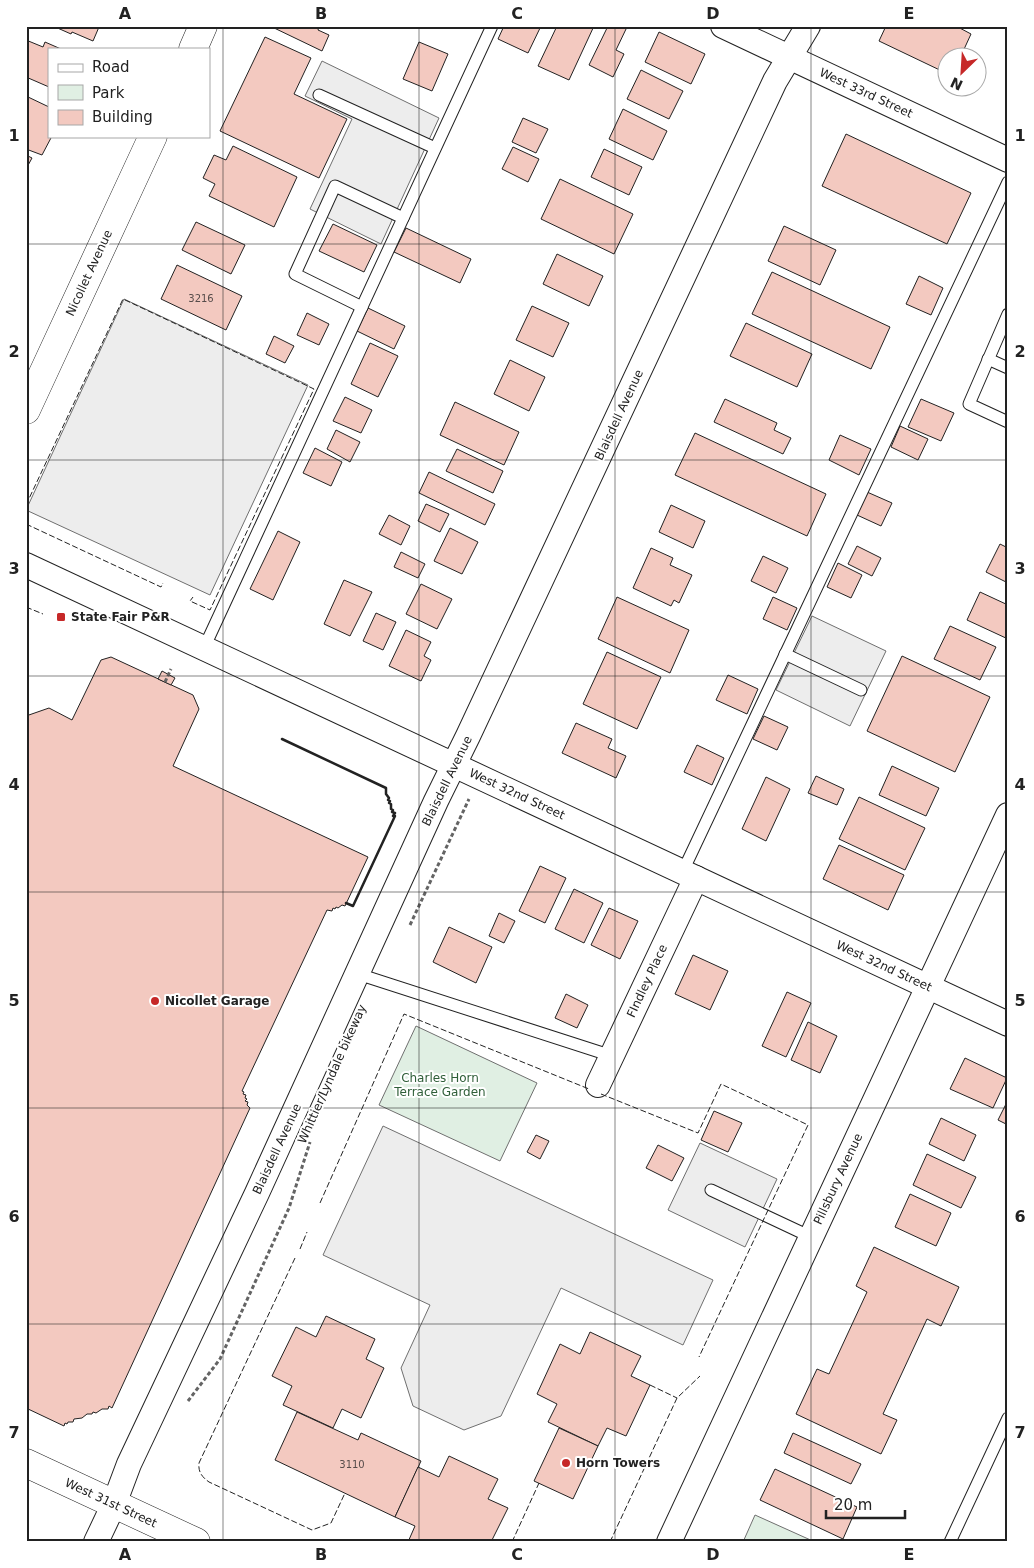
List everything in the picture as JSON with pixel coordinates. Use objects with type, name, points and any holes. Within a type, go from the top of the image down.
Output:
[{"type":"main road","points":[[193,48],[203,26]]},
{"type":"main road","name":"Nicollet Avenue","points":[[26,410],[152,138]]},
{"type":"main road","name":"West 31st Street","points":[[26,1463],[196,1542]]},
{"type":"street","name":"West 33rd Street","points":[[724,26],[1007,164]]},
{"type":"street","name":"Blaisdell Avenue","points":[[96,1542],[114,1504],[129,1464],[775,81],[808,26]]},
{"type":"street","name":"West 32nd Street","points":[[26,565],[1008,1024]]},
{"type":"street","name":"Pillsbury Avenue","points":[[669,1542],[1008,815]]},
{"type":"street","name":"FIndley Place","points":[[598,1085],[689,874]]},
{"type":"lane","points":[[204,648],[492,26]]},
{"type":"lane","points":[[319,95],[435,148]]},
{"type":"lane","points":[[689,874],[785,654],[1007,164]]},
{"type":"lane","points":[[362,307],[295,274],[335,186],[403,218]]},
{"type":"lane","points":[[1008,314],[969,404],[1008,422]]},
{"type":"lane","points":[[988,359],[1008,368]]},
{"type":"lane","points":[[785,654],[861,690]]},
{"type":"lane","points":[[358,974],[612,1056]]},
{"type":"lane","points":[[711,1190],[811,1237]]},
{"type":"lane","points":[[950,1542],[1008,1418]]},
{"type":"path","points":[[164,682],[171,669]]},
{"type":"path","points":[[408,928],[464,812]]},
{"type":"path","name":"Whittier/Lyndale bikeway","points":[[185,1406],[220,1359],[289,1208],[312,1138]]},
{"type":"green space","name":"Charles Horn Terrace Garden","points":[[416,1026],[537,1083],[500,1161],[379,1105]]},
{"type":"green space","points":[[755,1515],[815,1542],[743,1542]]},
{"type":"shaded area","points":[[322,61],[439,118],[381,244],[310,209],[352,119],[305,96]]},
{"type":"shaded area","points":[[124,299],[308,385],[210,595],[26,510]]},
{"type":"shaded area","points":[[812,616],[886,651],[850,726],[776,690]]},
{"type":"shaded area","points":[[383,1126],[713,1280],[683,1345],[561,1288],[501,1416],[464,1430],[413,1406],[401,1368],[430,1305],[323,1255]]},
{"type":"shaded area","points":[[700,1143],[777,1179],[745,1247],[668,1210]]},
{"type":"building","points":[[53,26],[97,26],[99,27],[93,41]]},
{"type":"building","points":[[270,26],[319,26],[318,30],[329,35],[322,51]]},
{"type":"building","points":[[504,26],[541,26],[528,53],[498,39]]},
{"type":"building","points":[[557,26],[594,26],[569,80],[538,66]]},
{"type":"building","points":[[608,26],[627,27],[616,50],[624,54],[613,77],[589,65]]},
{"type":"building","points":[[886,26],[956,26],[971,34],[965,48],[936,48],[936,68],[879,41]]},
{"type":"building","points":[[659,32],[705,54],[691,84],[645,62]]},
{"type":"building","points":[[265,37],[311,58],[294,94],[347,119],[319,178],[220,131]]},
{"type":"building","points":[[26,40],[43,47],[45,42],[59,48],[48,48],[48,87],[26,77]]},
{"type":"building","points":[[419,42],[448,54],[432,91],[403,79]]},
{"type":"building","points":[[641,70],[683,91],[669,119],[627,99]]},
{"type":"building","points":[[26,96],[48,107],[48,138],[51,138],[42,155],[26,149]]},
{"type":"building","points":[[623,109],[667,131],[653,160],[609,139]]},
{"type":"building","points":[[523,118],[548,129],[536,153],[512,142]]},
{"type":"building","points":[[846,134],[971,193],[947,244],[822,186]]},
{"type":"building","points":[[233,146],[297,177],[274,227],[209,196],[215,184],[203,178],[214,155],[226,160]]},
{"type":"building","points":[[513,147],[539,159],[528,182],[502,169]]},
{"type":"building","points":[[604,149],[642,167],[629,195],[591,177]]},
{"type":"building","points":[[26,155],[32,158],[26,169]]},
{"type":"building","points":[[560,179],[633,214],[614,254],[541,219]]},
{"type":"building","points":[[196,222],[245,245],[231,274],[182,250]]},
{"type":"building","points":[[333,224],[377,245],[364,272],[319,251]]},
{"type":"building","points":[[784,226],[836,250],[820,285],[768,261]]},
{"type":"building","points":[[406,228],[471,259],[460,283],[394,252]]},
{"type":"building","points":[[557,254],[603,276],[589,306],[543,284]]},
{"type":"building","points":[[177,265],[242,296],[226,330],[161,299]]},
{"type":"building","points":[[772,272],[890,327],[871,369],[752,314]]},
{"type":"building","points":[[919,276],[943,288],[931,315],[906,304]]},
{"type":"building","points":[[532,306],[569,323],[553,357],[516,340]]},
{"type":"building","points":[[368,308],[405,326],[394,349],[357,331]]},
{"type":"building","points":[[307,313],[329,324],[319,345],[297,335]]},
{"type":"building","points":[[746,323],[812,354],[797,387],[730,356]]},
{"type":"building","points":[[274,336],[294,346],[285,363],[266,354]]},
{"type":"building","points":[[370,343],[398,356],[378,397],[351,384]]},
{"type":"building","points":[[510,360],[545,377],[529,411],[494,394]]},
{"type":"building","points":[[345,397],[372,410],[361,433],[333,421]]},
{"type":"building","points":[[725,399],[777,423],[774,430],[791,438],[783,454],[714,422]]},
{"type":"building","points":[[921,399],[954,413],[941,441],[908,427]]},
{"type":"building","points":[[455,402],[519,432],[504,465],[440,435]]},
{"type":"building","points":[[900,426],[928,439],[918,460],[891,447]]},
{"type":"building","points":[[336,430],[360,442],[350,462],[327,449]]},
{"type":"building","points":[[695,433],[826,494],[807,536],[675,475]]},
{"type":"building","points":[[840,435],[871,449],[859,475],[829,460]]},
{"type":"building","points":[[315,448],[342,462],[331,486],[303,473]]},
{"type":"building","points":[[457,449],[503,471],[493,493],[446,471]]},
{"type":"building","points":[[429,472],[495,504],[485,525],[419,493]]},
{"type":"building","points":[[867,492],[892,503],[881,526],[857,515]]},
{"type":"building","points":[[426,504],[449,514],[440,532],[418,521]]},
{"type":"building","points":[[671,505],[705,521],[693,548],[659,532]]},
{"type":"building","points":[[389,515],[410,526],[401,545],[379,534]]},
{"type":"building","points":[[450,528],[478,542],[462,574],[434,561]]},
{"type":"building","points":[[278,531],[300,542],[273,600],[250,589]]},
{"type":"building","points":[[1000,544],[1008,548],[1008,583],[986,572]]},
{"type":"building","points":[[857,546],[881,558],[872,576],[848,564]]},
{"type":"building","points":[[651,548],[673,558],[670,565],[692,575],[679,603],[674,600],[671,606],[633,588]]},
{"type":"building","points":[[401,552],[425,564],[418,578],[394,567]]},
{"type":"building","points":[[763,556],[788,568],[776,593],[751,581]]},
{"type":"building","points":[[838,563],[862,575],[851,598],[827,587]]},
{"type":"building","points":[[344,580],[372,592],[350,636],[324,624]]},
{"type":"building","points":[[421,584],[452,599],[437,629],[406,614]]},
{"type":"building","points":[[980,592],[1008,605],[1008,639],[967,620]]},
{"type":"building","points":[[617,597],[689,630],[670,673],[598,639]]},
{"type":"building","points":[[773,597],[797,608],[787,630],[763,619]]},
{"type":"building","points":[[376,613],[396,622],[383,650],[363,641]]},
{"type":"building","points":[[950,626],[996,647],[980,680],[934,659]]},
{"type":"building","points":[[406,630],[431,642],[424,656],[431,660],[421,681],[389,666]]},
{"type":"building","points":[[607,652],[661,677],[637,729],[583,704]]},
{"type":"building","points":[[902,656],[990,697],[955,772],[867,731]]},
{"type":"building","name":"Nicollet Garage","points":[[111,657],[193,695],[199,709],[173,766],[368,857],[345,906],[333,908],[332,911],[327,910],[242,1091],[246,1095],[245,1098],[247,1099],[245,1101],[248,1102],[247,1105],[250,1108],[112,1408],[109,1406],[108,1409],[87,1414],[82,1418],[74,1419],[73,1422],[65,1423],[64,1426],[26,1408],[26,716],[49,708],[72,720],[101,660]]},
{"type":"building","points":[[162,671],[175,678],[171,685],[158,679]]},
{"type":"building","points":[[728,675],[758,689],[747,714],[716,700]]},
{"type":"building","points":[[764,716],[788,727],[777,750],[753,739]]},
{"type":"building","points":[[576,723],[612,739],[608,748],[626,756],[616,778],[562,753]]},
{"type":"building","points":[[697,745],[724,758],[712,785],[684,772]]},
{"type":"building","points":[[892,766],[939,788],[926,816],[879,795]]},
{"type":"building","points":[[816,776],[844,789],[837,805],[808,793]]},
{"type":"building","points":[[766,777],[790,789],[766,841],[742,829]]},
{"type":"building","points":[[859,797],[925,828],[905,870],[839,839]]},
{"type":"building","points":[[839,845],[904,875],[888,910],[823,879]]},
{"type":"building","points":[[540,866],[566,878],[545,923],[519,911]]},
{"type":"building","points":[[574,889],[603,903],[584,943],[555,929]]},
{"type":"building","points":[[609,908],[638,921],[620,959],[591,945]]},
{"type":"building","points":[[499,913],[515,921],[504,943],[489,936]]},
{"type":"building","points":[[449,927],[492,947],[476,983],[433,962]]},
{"type":"building","points":[[693,955],[728,971],[710,1010],[675,994]]},
{"type":"building","points":[[787,992],[811,1003],[786,1057],[762,1046]]},
{"type":"building","points":[[566,994],[588,1005],[577,1028],[555,1018]]},
{"type":"building","points":[[808,1022],[837,1036],[820,1073],[791,1060]]},
{"type":"building","points":[[965,1058],[1007,1078],[993,1108],[950,1089]]},
{"type":"building","points":[[1008,1100],[1008,1125],[998,1120]]},
{"type":"building","points":[[714,1111],[742,1123],[728,1152],[701,1140]]},
{"type":"building","points":[[941,1118],[976,1135],[964,1161],[929,1144]]},
{"type":"building","points":[[536,1135],[549,1141],[540,1159],[527,1152]]},
{"type":"building","points":[[658,1145],[684,1158],[672,1181],[646,1168]]},
{"type":"building","points":[[927,1154],[976,1177],[961,1208],[913,1185]]},
{"type":"building","points":[[910,1194],[951,1213],[936,1246],[895,1227]]},
{"type":"building","points":[[874,1247],[959,1287],[941,1326],[927,1319],[883,1414],[897,1420],[881,1454],[796,1414],[817,1369],[829,1374],[867,1292],[856,1286]]},
{"type":"building","points":[[326,1316],[375,1339],[366,1359],[384,1368],[361,1418],[342,1409],[333,1428],[283,1405],[292,1386],[272,1376],[296,1327],[316,1337]]},
{"type":"building","points":[[590,1332],[641,1356],[631,1376],[650,1385],[626,1436],[607,1428],[598,1446],[548,1422],[557,1404],[537,1394],[560,1344],[580,1354]]},
{"type":"building","points":[[297,1412],[358,1440],[361,1433],[421,1461],[395,1517],[275,1460]]},
{"type":"building","name":"Horn Towers","points":[[559,1428],[598,1446],[573,1499],[534,1481]]},
{"type":"building","points":[[793,1433],[861,1464],[851,1484],[784,1453]]},
{"type":"building","points":[[449,1456],[498,1479],[488,1499],[508,1508],[491,1542],[408,1542],[415,1526],[395,1517],[418,1467],[439,1477]]},
{"type":"building","points":[[775,1469],[857,1507],[843,1539],[760,1500]]},
{"type":"fence","points":[[26,505],[123,299],[314,389],[210,610],[190,601],[193,597]]},
{"type":"fence","points":[[26,524],[161,587],[163,583]]},
{"type":"fence","points":[[26,607],[43,614]]},
{"type":"fence","points":[[320,1203],[404,1014],[589,1089]]},
{"type":"fence","points":[[601,1094],[698,1133],[721,1084],[808,1125],[699,1357]]},
{"type":"fence","points":[[300,1249],[307,1232]]},
{"type":"fence","points":[[295,1258],[199,1463],[199,1469],[202,1476],[209,1482],[312,1530],[331,1523],[345,1493]]},
{"type":"fence","points":[[610,1542],[677,1398],[700,1376]]},
{"type":"fence","points":[[650,1385],[677,1398]]},
{"type":"fence","points":[[512,1542],[539,1483]]},
{"type":"wall","points":[[282,739],[386,788],[392,812],[395,813],[393,816],[395,816],[353,906],[346,903]]},
{"type":"place","name":"State Fair P&R","points":[[61,617]]},
{"type":"place","name":"Nicollet Garage","points":[[155,1001]]},
{"type":"place","name":"Horn Towers","points":[[566,1463]]}]
